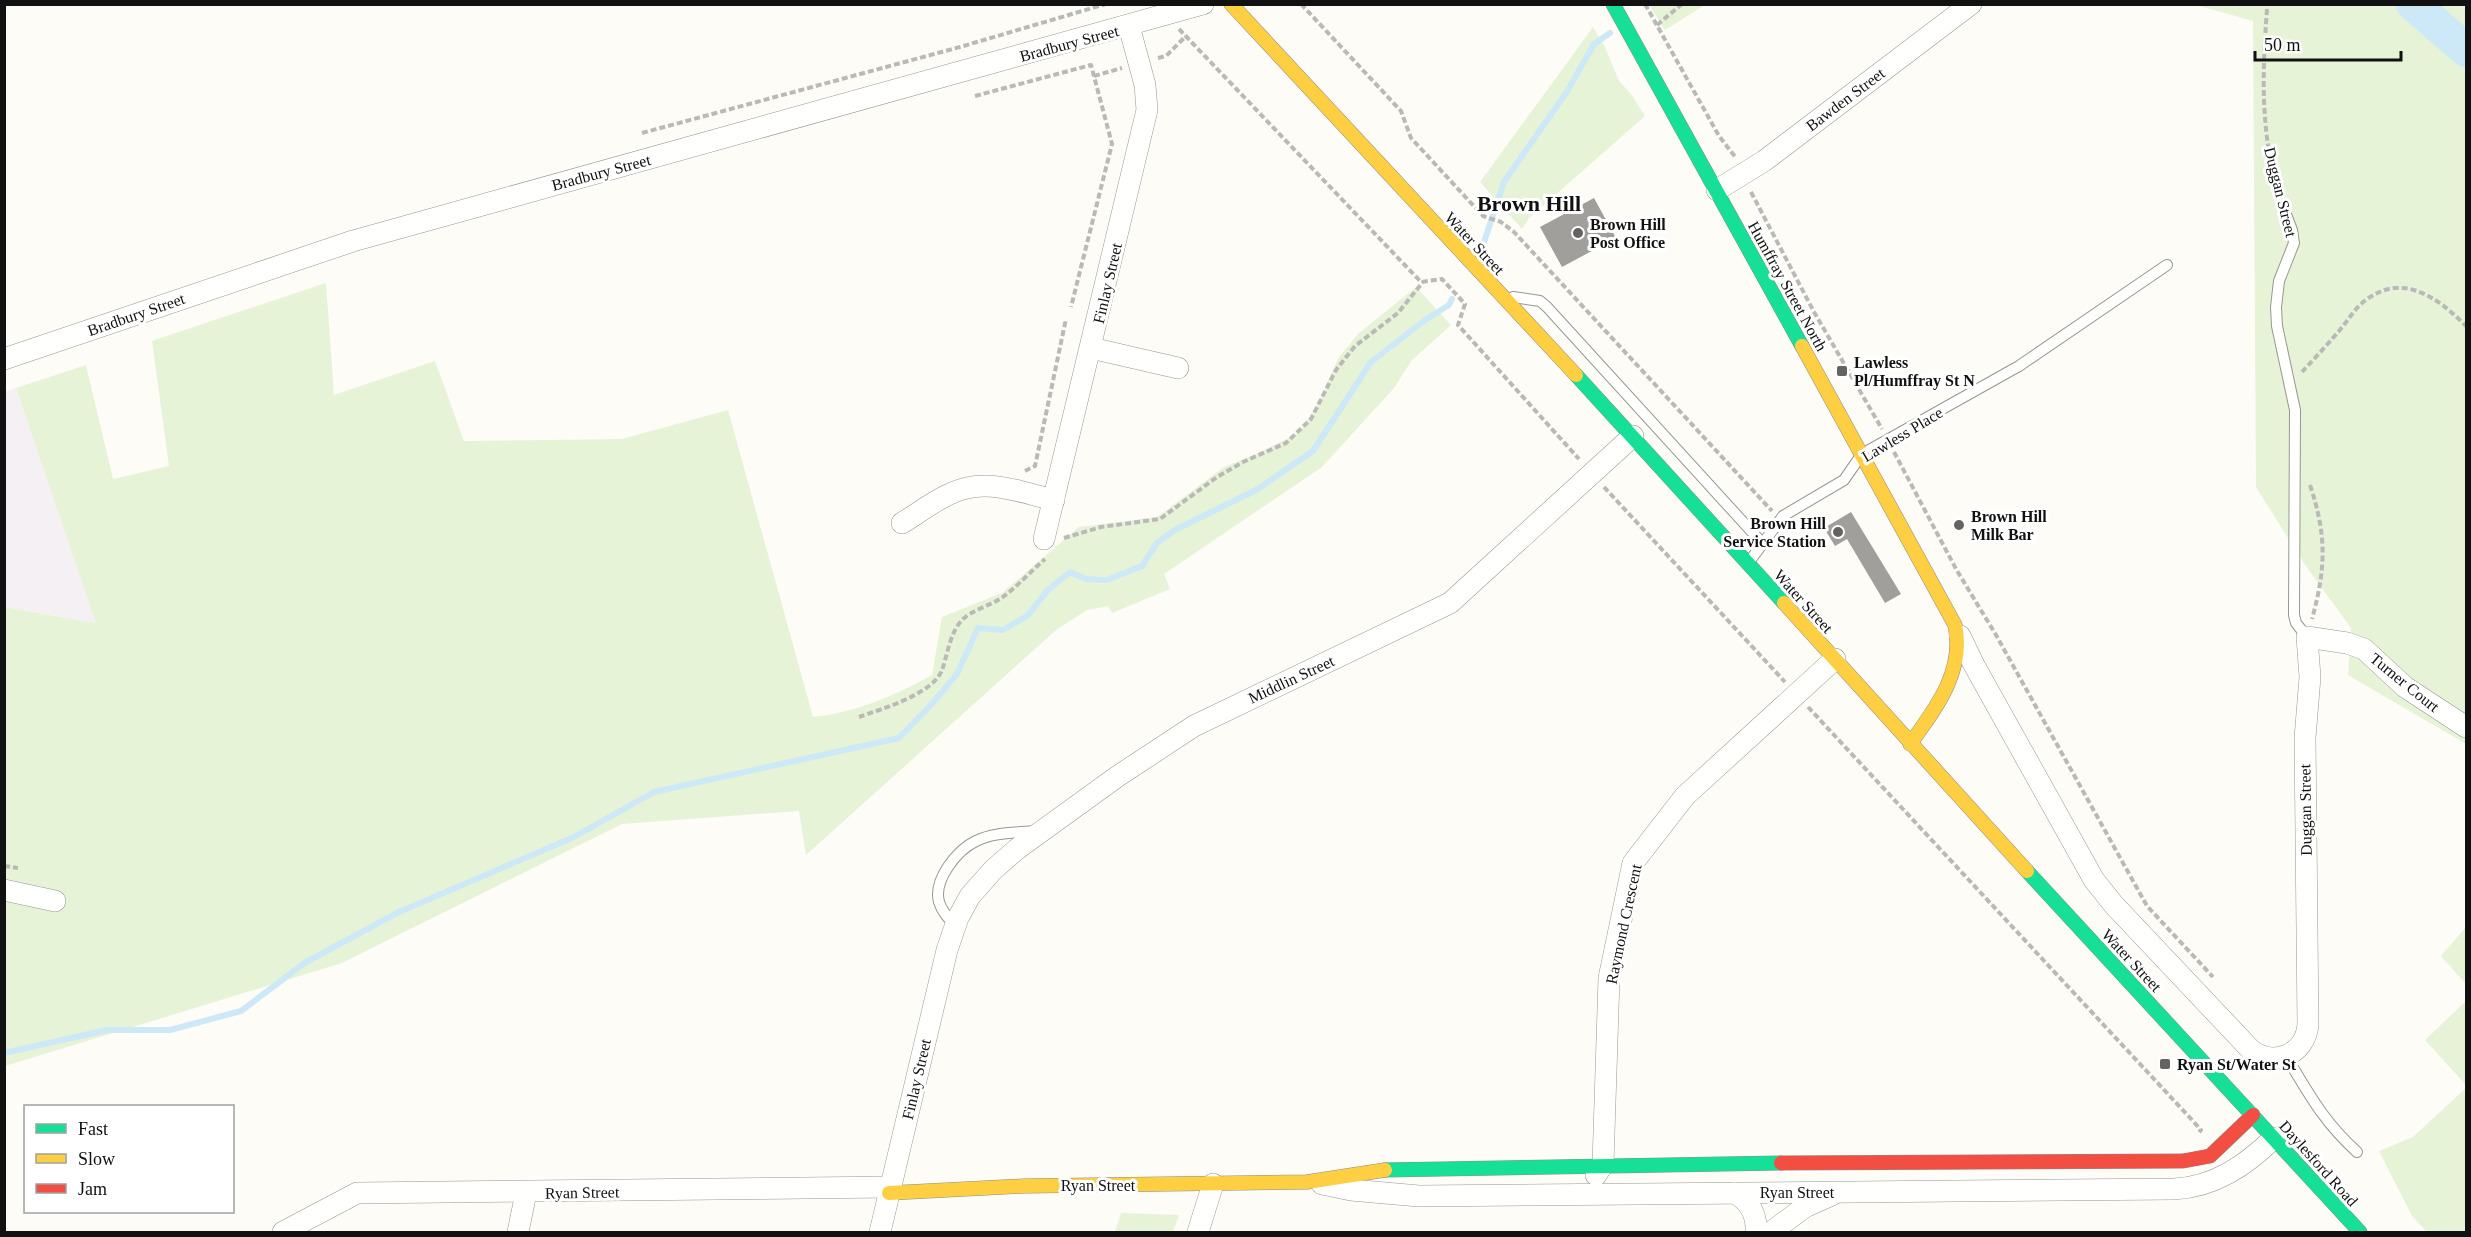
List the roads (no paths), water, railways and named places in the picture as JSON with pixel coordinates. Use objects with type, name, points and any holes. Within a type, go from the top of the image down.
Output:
[{"type":"street","name":"Bradbury Street","points":[[4,359],[353,242],[1203,4]]},
{"type":"street","name":"Water Street","points":[[1231,4],[1633,436],[1910,744],[2253,1115]]},
{"type":"street","name":"Humffray Street North","points":[[1613,4],[1955,625],[1960,643],[1956,664],[1941,696],[1910,744]]},
{"type":"street","name":"Bawden Street","points":[[1717,190],[1764,161],[1971,4]]},
{"type":"street","name":"Finlay Street","points":[[1053,544],[1054,500],[1147,110],[1145,85],[1129,26]]},
{"type":"street","points":[[1091,348],[1178,368]]},
{"type":"street","name":"Middlin Street","points":[[955,925],[970,896],[1002,861],[1118,776],[1194,726],[1450,603],[1633,436]]},
{"type":"street","points":[[902,523],[948,495],[968,487],[990,486],[1054,500]]},
{"type":"street","points":[[1955,625],[1974,665],[2086,868],[2102,891],[2251,1050],[2266,1058],[2286,1056]]},
{"type":"street","name":"Turner Court","points":[[2307,637],[2347,643],[2364,650],[2405,687],[2466,727]]},
{"type":"street","name":"Duggan Street","points":[[2286,1056],[2303,1042],[2308,1025],[2305,738],[2310,670],[2307,637]]},
{"type":"street","name":"Raymond Crescent","points":[[1596,1194],[1596,1173],[1603,1164],[1609,978],[1633,863],[1685,796],[1834,659]]},
{"type":"street","points":[[4,890],[55,901]]},
{"type":"street","name":"Finlay Street","points":[[880,1233],[947,950],[955,925]]},
{"type":"street","name":"Ryan Street","points":[[283,1233],[357,1193],[890,1190],[1307,1182],[1398,1169],[1603,1164],[2183,1161],[2210,1156],[2253,1115]]},
{"type":"street","name":"Daylesford Road","points":[[2253,1115],[2360,1233]]},
{"type":"street","name":"Ryan Street","points":[[1307,1182],[1351,1191],[1402,1194],[2182,1189],[2203,1185],[2228,1174],[2249,1161],[2274,1138]]},
{"type":"street","points":[[1198,1233],[1214,1184]]},
{"type":"street","points":[[1734,1192],[1745,1200],[1752,1210],[1755,1216],[1756,1233]]},
{"type":"street","points":[[1771,1233],[1814,1203],[1830,1195],[1847,1192]]},
{"type":"street","points":[[518,1233],[526,1193]]},
{"type":"lane","name":"Duggan Street","points":[[2285,212],[2294,243],[2279,280],[2276,307],[2279,336],[2295,410],[2294,615],[2296,623],[2307,637]]},
{"type":"lane","name":"Lawless Place","points":[[1748,564],[1783,516],[1844,480],[1862,454],[2019,366],[2167,265]]},
{"type":"lane","points":[[1501,294],[1540,301],[1547,307],[1764,544]]},
{"type":"lane","points":[[955,925],[943,910],[938,895],[942,878],[957,856],[970,844],[987,837],[1043,831]]},
{"type":"lane","points":[[2286,1056],[2331,1128],[2357,1152]]},
{"type":"lane","points":[[1398,1169],[1391,1174],[1390,1185],[1394,1191],[1402,1194]]},
{"type":"waterway","points":[[2413,4],[2466,50]]},
{"type":"waterway","points":[[1482,248],[1504,182],[1568,90],[1594,44],[1610,33]]},
{"type":"waterway","points":[[4,1053],[107,1030],[170,1030],[241,1011],[306,962],[399,912],[574,837],[654,792],[899,738],[957,674],[978,628],[1003,630],[1027,616],[1048,590],[1070,572],[1086,579],[1107,580],[1142,566],[1157,543],[1175,530],[1258,489],[1313,451],[1371,362],[1425,320],[1449,305],[1452,299]]},
{"type":"place","name":"Brown Hill Post Office","points":[[1578,233]]},
{"type":"place","name":"Lawless Pl/Humffray St N","points":[[1842,371]]},
{"type":"place","name":"Brown Hill Milk Bar","points":[[1959,525]]},
{"type":"place","name":"Brown Hill Service Station","points":[[1838,532]]},
{"type":"place","name":"Ryan St/Water St","points":[[2165,1064]]},
{"type":"district","name":"Brown Hill","points":[[1529,203]]}]
